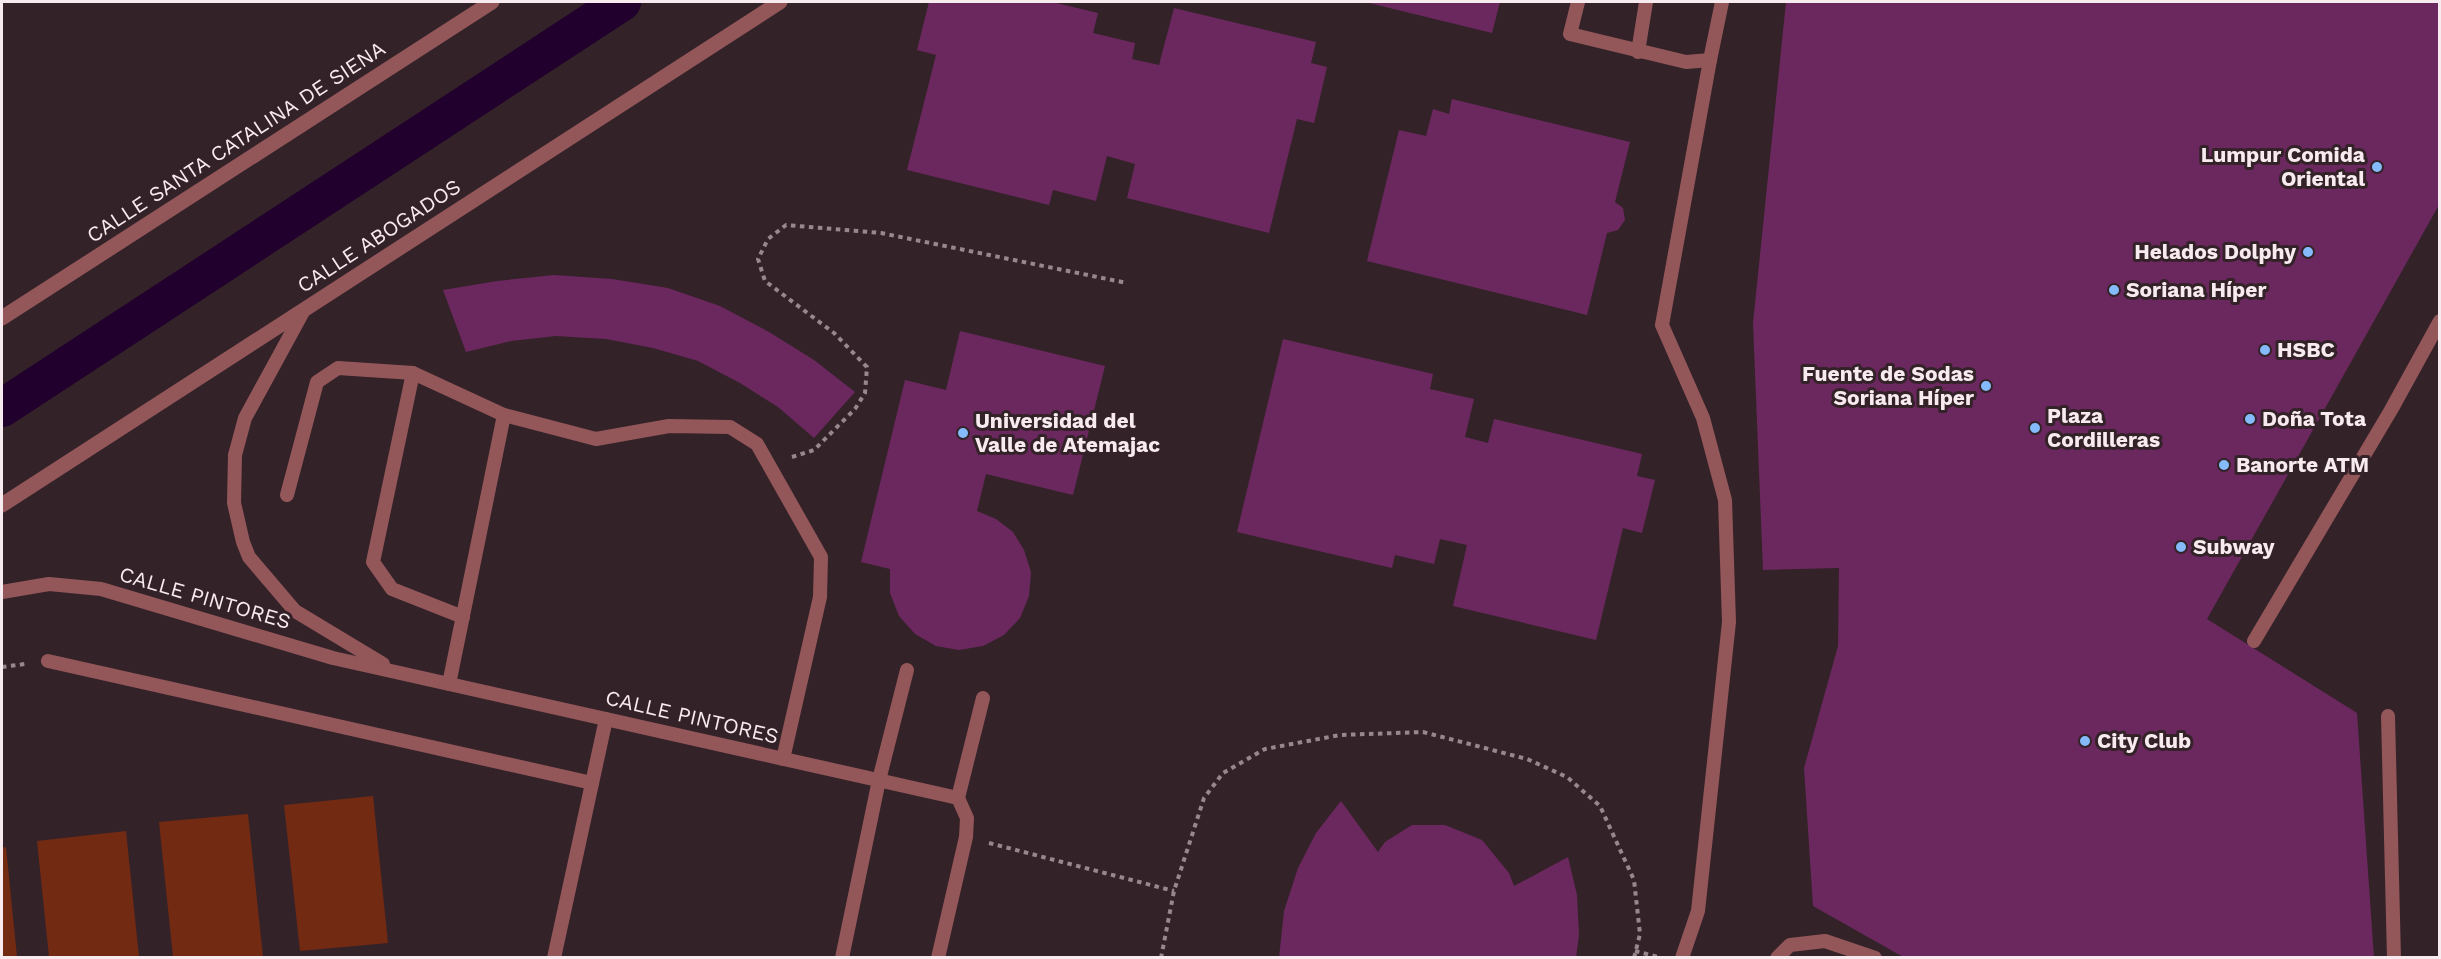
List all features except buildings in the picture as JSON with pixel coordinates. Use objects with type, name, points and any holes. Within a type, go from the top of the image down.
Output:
[{"type":"street","name":"CALLE SANTA CATALINA DE SIENA","points":[[2,318],[492,2]]},
{"type":"street","name":"CALLE ABOGADOS","points":[[2,505],[780,2]]},
{"type":"lane","points":[[1578,2],[1570,34],[1686,62],[1710,60]]},
{"type":"lane","points":[[1638,52],[1646,2]]},
{"type":"lane","points":[[1682,957],[1698,911],[1729,622],[1725,500],[1703,418],[1662,325],[1722,2]]},
{"type":"lane","name":"CALLE PINTORES","points":[[304,310],[245,418],[237,446],[234,503],[243,542],[249,557],[296,611],[395,671]]},
{"type":"lane","points":[[2254,641],[2391,410],[2439,321]]},
{"type":"lane","points":[[287,495],[317,382],[338,368],[413,373],[504,415],[596,439],[669,426],[730,427],[757,444],[821,556],[820,597],[783,759]]},
{"type":"lane","points":[[413,373],[373,562],[392,589],[463,617]]},
{"type":"lane","points":[[449,684],[504,415]]},
{"type":"lane","name":"CALLE PINTORES","points":[[2,591],[49,584],[101,590],[333,658],[958,798]]},
{"type":"lane","points":[[48,661],[592,783]]},
{"type":"lane","points":[[842,957],[879,780],[907,670]]},
{"type":"lane","points":[[938,957],[966,837],[968,818],[958,798],[983,698]]},
{"type":"lane","points":[[2388,716],[2394,957]]},
{"type":"lane","points":[[554,957],[606,719]]},
{"type":"lane","points":[[1777,957],[1790,945],[1825,941],[1875,957]]},
{"type":"path","points":[[768,464],[814,450],[855,410],[865,393],[867,367],[834,333],[765,281],[758,259],[768,239],[786,225],[880,233],[1127,283]]},
{"type":"path","points":[[1161,957],[1174,891],[1204,798],[1223,772],[1265,749],[1340,735],[1423,732],[1527,759],[1568,777],[1600,806],[1634,880],[1640,934],[1634,957]]},
{"type":"path","points":[[966,837],[1174,891]]},
{"type":"path","points":[[1635,951],[1659,957]]},
{"type":"shaded area","points":[[373,796],[388,943],[300,951],[284,805]]},
{"type":"shaded area","points":[[248,814],[263,957],[173,957],[159,822]]},
{"type":"shaded area","points":[[126,831],[139,957],[49,957],[37,841]]},
{"type":"shaded area","points":[[6,847],[17,957],[2,957],[2,848]]},
{"type":"waterway","points":[[2,408],[622,2]]},
{"type":"place","name":"Lumpur Comida Oriental","points":[[2377,167]]},
{"type":"place","name":"Helados Dolphy","points":[[2308,252]]},
{"type":"place","name":"Soriana Híper","points":[[2114,290]]},
{"type":"place","name":"HSBC","points":[[2265,350]]},
{"type":"place","name":"Fuente de Sodas Soriana Híper","points":[[1986,386]]},
{"type":"place","name":"Doña Tota","points":[[2250,419]]},
{"type":"place","name":"Plaza Cordilleras","points":[[2035,428]]},
{"type":"place","name":"Universidad del Valle de Atemajac","points":[[963,433]]},
{"type":"place","name":"Banorte ATM","points":[[2224,465]]},
{"type":"place","name":"Subway","points":[[2181,547]]},
{"type":"place","name":"City Club","points":[[2085,741]]}]
